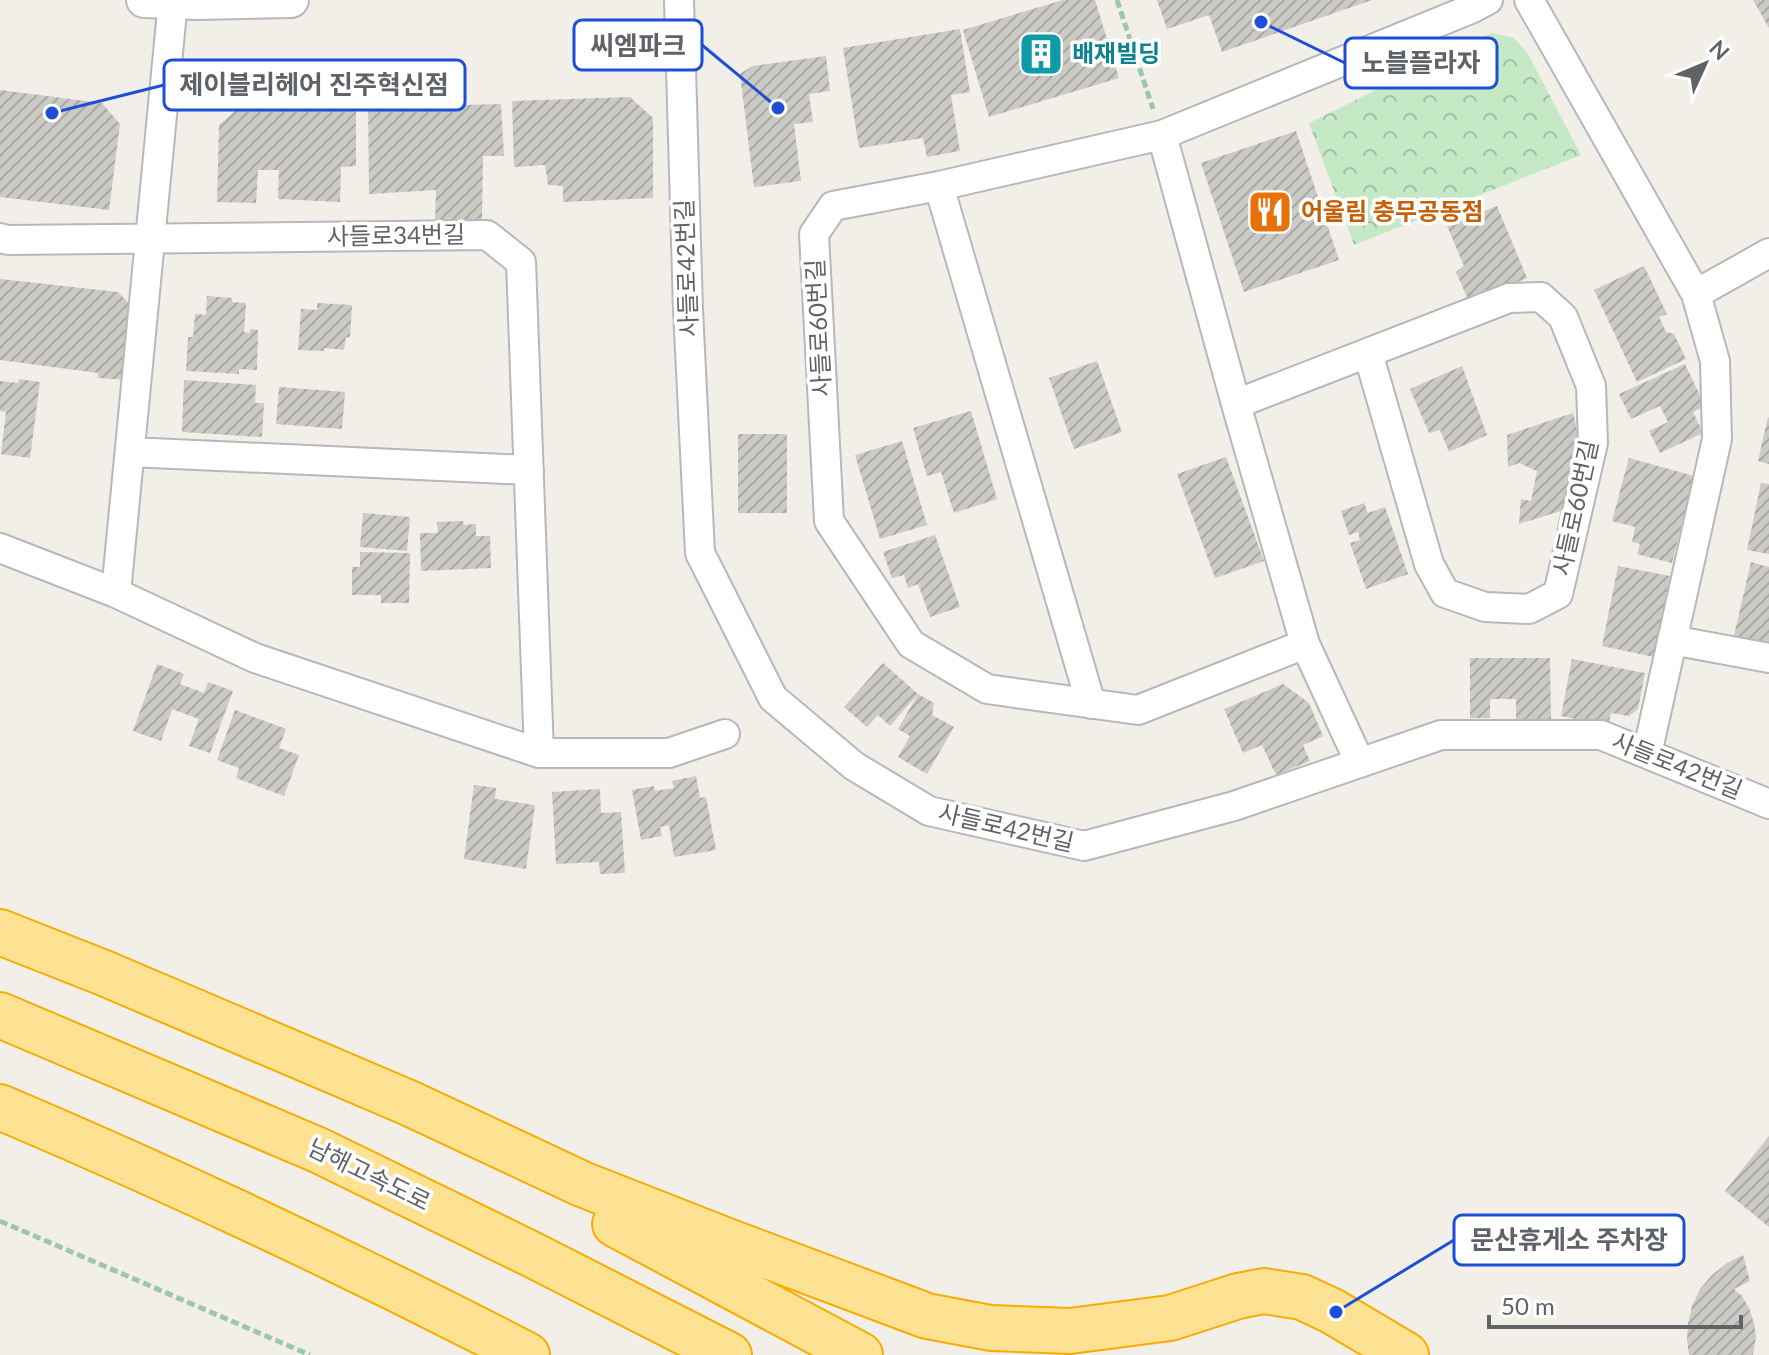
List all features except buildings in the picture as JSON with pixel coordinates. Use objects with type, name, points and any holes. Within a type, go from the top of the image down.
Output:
[{"type":"highway","points":[[0,932],[409,1103],[582,1184],[927,1316],[991,1328],[1070,1331],[1170,1318],[1264,1291],[1302,1297],[1406,1355]]},
{"type":"highway","points":[[189,1009],[636,1234],[860,1355]]},
{"type":"highway","name":"남해고속도로","points":[[0,1015],[318,1150],[729,1355]]},
{"type":"highway","points":[[0,1107],[381,1280],[527,1355]]},
{"type":"street","points":[[116,593],[150,239],[158,1],[291,0]]},
{"type":"street","name":"사들로42번길","points":[[679,0],[688,310],[700,553],[773,698],[854,766],[929,811],[1084,846],[1234,806],[1441,735],[1601,735],[1769,804]]},
{"type":"street","points":[[1360,763],[1305,644],[1162,135],[1488,0]]},
{"type":"street","points":[[1529,0],[1696,294],[1715,361],[1717,439],[1647,754]]},
{"type":"street","name":"사들로60번길","points":[[1162,135],[939,186],[833,206],[814,234],[829,521],[911,644],[987,689],[1138,710],[1305,644]]},
{"type":"street","points":[[939,186],[1091,704]]},
{"type":"street","name":"사들로34번길","points":[[0,238],[487,235],[521,262],[539,753]]},
{"type":"street","points":[[1696,294],[1769,253]]},
{"type":"street","name":"사들로60번길","points":[[1236,404],[1509,298],[1541,297],[1563,317],[1591,386],[1593,443],[1558,594],[1529,609],[1485,607],[1445,593],[1429,564],[1368,353]]},
{"type":"street","points":[[130,452],[529,470]]},
{"type":"street","points":[[0,548],[116,593],[255,658],[539,753],[669,753],[725,734]]},
{"type":"street","points":[[1672,640],[1769,658]]},
{"type":"path","points":[[1117,0],[1162,135]]},
{"type":"path","points":[[0,1221],[310,1355]]},
{"type":"green space","points":[[1492,33],[1514,38],[1528,54],[1581,155],[1354,245],[1309,123]]},
{"type":"place","name":"노블플라자","points":[[1261,22]]},
{"type":"place","name":"배재빌딩","points":[[1041,54]]},
{"type":"place","name":"씨엠파크","points":[[778,108]]},
{"type":"place","name":"제이블리헤어 진주혁신점","points":[[52,113]]},
{"type":"place","name":"어울림 충무공동점","points":[[1270,212]]},
{"type":"place","name":"문산휴게소 주차장","points":[[1336,1312]]}]
